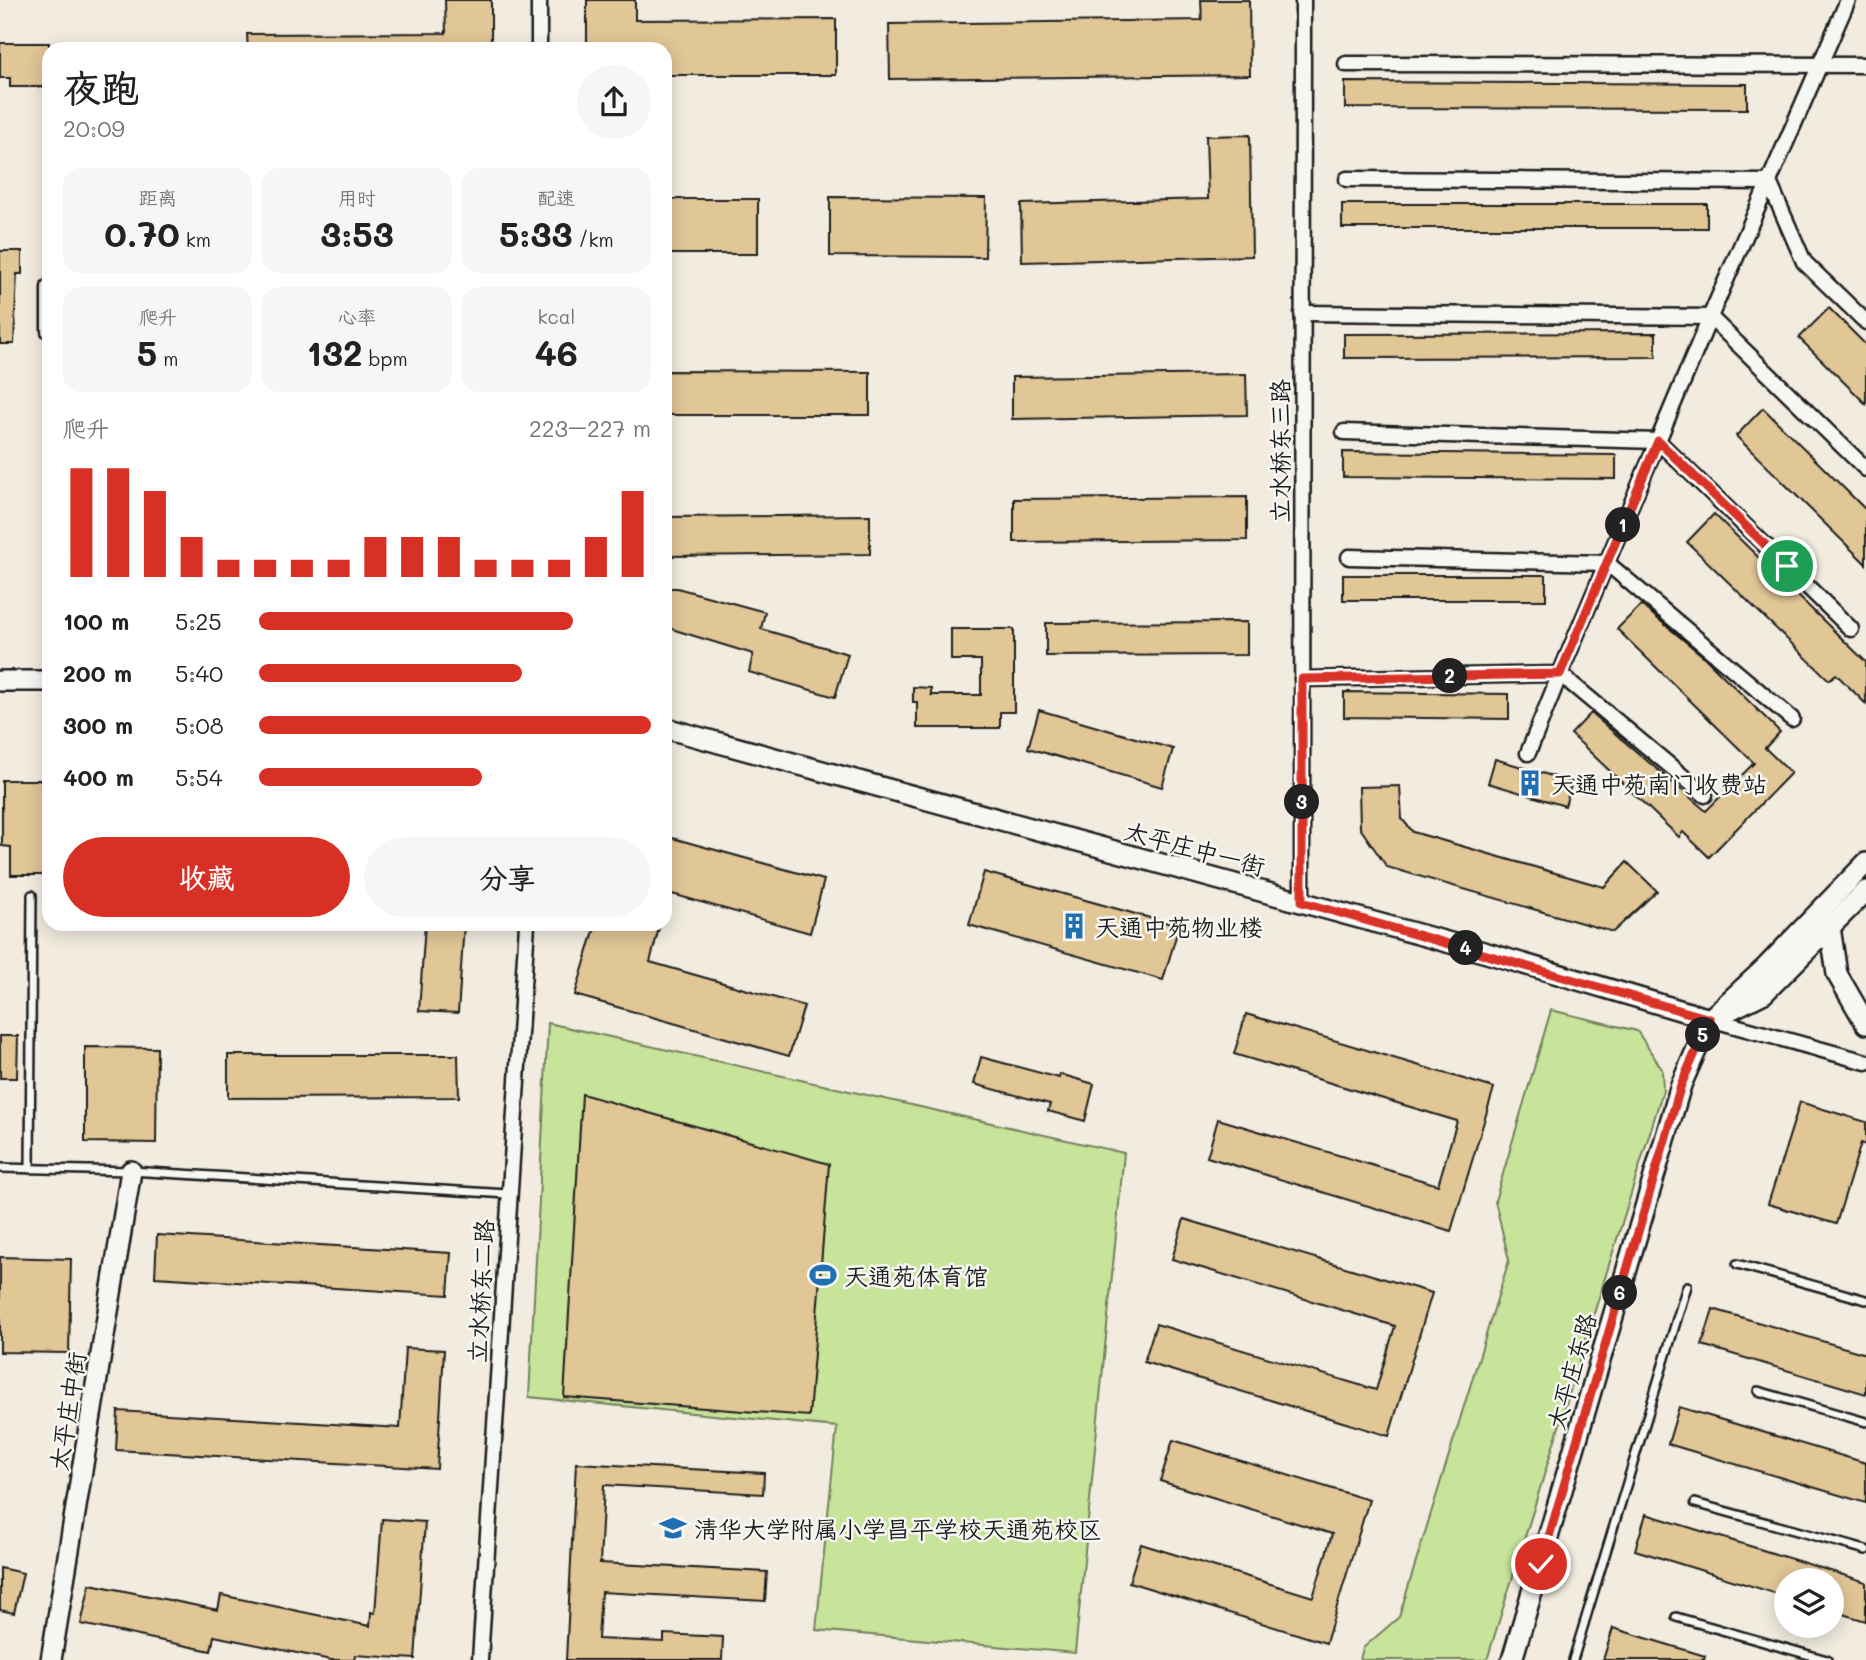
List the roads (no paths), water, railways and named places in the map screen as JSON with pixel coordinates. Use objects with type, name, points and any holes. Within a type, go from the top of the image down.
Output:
[{"type":"street","points":[[539,0],[539,42]]},
{"type":"street","name":"立水桥东三路","points":[[1302,902],[1303,0]]},
{"type":"street","points":[[1528,753],[1710,317],[1848,0]]},
{"type":"street","points":[[1346,64],[1866,65]]},
{"type":"street","points":[[1347,179],[1769,183]]},
{"type":"street","points":[[1769,183],[1804,262],[1866,322]]},
{"type":"street","points":[[1302,313],[1710,317],[1866,468]]},
{"type":"street","points":[[1344,432],[1658,441],[1851,629]]},
{"type":"street","points":[[1349,557],[1607,562],[1792,719]]},
{"type":"street","points":[[1302,679],[1560,674],[1705,795]]},
{"type":"street","points":[[0,681],[42,681]]},
{"type":"street","name":"太平庄中一街","points":[[672,730],[1302,902],[1710,1019]]},
{"type":"street","name":"太平庄东路","points":[[1513,1660],[1681,1085],[1710,1019],[1765,968],[1866,863]]},
{"type":"street","points":[[1710,1019],[1764,993],[1866,891]]},
{"type":"street","points":[[1830,927],[1837,974],[1866,1024]]},
{"type":"street","name":"立水桥东二路","points":[[480,1660],[527,931]]},
{"type":"street","points":[[1710,1019],[1866,1062]]},
{"type":"street","name":"太平庄中街","points":[[51,1660],[131,1171]]},
{"type":"lane","points":[[30,1169],[32,895]]},
{"type":"lane","points":[[0,1168],[131,1171],[508,1194]]},
{"type":"lane","points":[[1737,1264],[1866,1300]]},
{"type":"lane","points":[[1573,1660],[1687,1286]]},
{"type":"lane","points":[[1758,1391],[1866,1422]]},
{"type":"lane","points":[[1695,1503],[1866,1550]]},
{"type":"lane","points":[[1676,1616],[1826,1660]]},
{"type":"place","name":"天通中苑南门收费站","points":[[1530,783]]},
{"type":"place","name":"天通中苑物业楼","points":[[1074,926]]},
{"type":"place","name":"天通苑体育馆","points":[[823,1275]]},
{"type":"place","name":"清华大学附属小学昌平学校天通苑校区","points":[[673,1528]]}]
